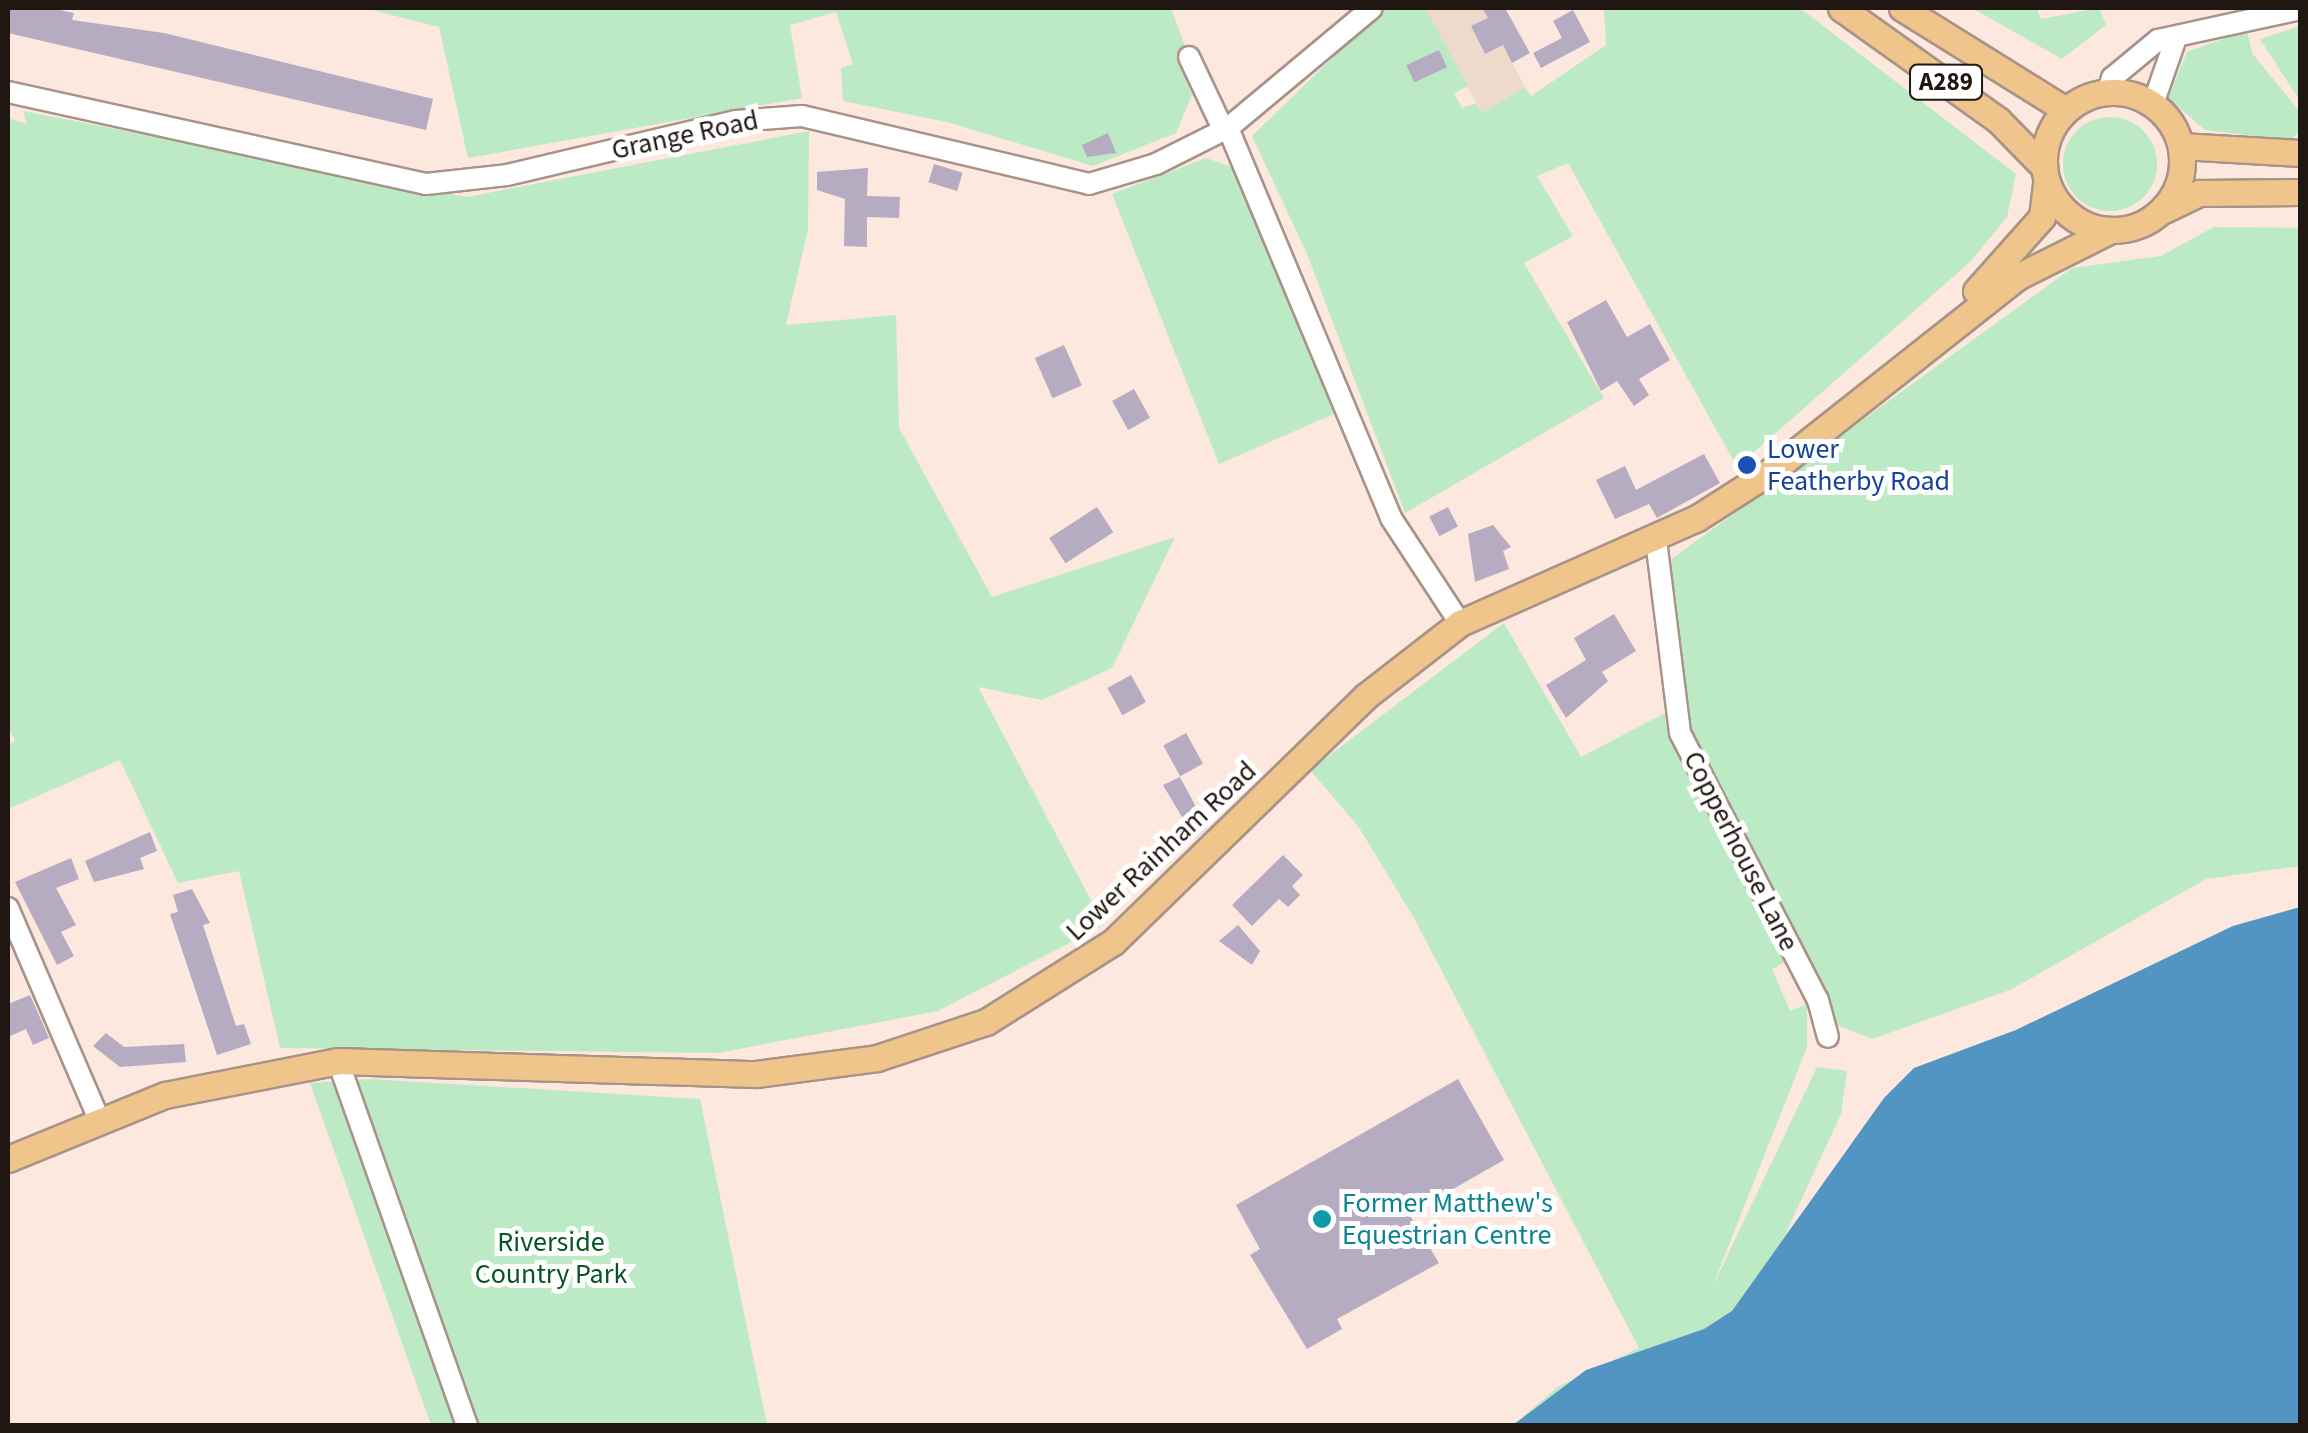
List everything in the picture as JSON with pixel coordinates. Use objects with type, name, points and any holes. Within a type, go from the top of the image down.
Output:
[{"type":"main road","name":"A289","points":[[1841,8],[1998,120],[2045,172]]},
{"type":"main road","name":"A289","points":[[1902,8],[2066,110]]},
{"type":"main road","points":[[2159,212],[2179,182],[2181,146],[2154,104],[2108,91],[2066,110],[2045,172],[2070,215],[2111,230],[2159,212],[2199,193],[2300,192]]},
{"type":"main road","points":[[2181,146],[2300,153]]},
{"type":"main road","name":"Lower Rainham Road","points":[[1948,326],[2042,218],[2045,172]]},
{"type":"main road","name":"Lower Rainham Road","points":[[8,1160],[99,1118],[202,1085],[338,1061],[756,1074],[878,1058],[972,1028],[1065,979],[1113,942],[1366,696],[1460,623],[1656,540],[1774,469],[1948,326],[2044,259],[2111,230]]},
{"type":"street","name":"Grange Road","points":[[8,92],[426,184],[506,175],[774,116],[845,123],[1082,184],[1156,164],[1226,130],[1372,8]]},
{"type":"street","points":[[2108,91],[2112,78],[2158,40],[2300,9]]},
{"type":"street","points":[[2154,104],[2176,38]]},
{"type":"street","points":[[1189,56],[1226,130],[1391,518],[1460,623]]},
{"type":"street","name":"Copperhouse Lane","points":[[1656,540],[1680,733],[1820,1004],[1828,1038]]},
{"type":"street","points":[[8,908],[99,1118]]},
{"type":"street","points":[[338,1061],[467,1426]]},
{"type":"shaded area","points":[[1424,8],[1483,8],[1525,87],[1482,113]]},
{"type":"green space","points":[[364,8],[1171,8],[1186,49],[1175,55],[1192,95],[1176,133],[1093,166],[947,122],[843,101],[841,68],[853,64],[836,12],[790,25],[802,98],[468,158],[439,27]]},
{"type":"green space","points":[[1384,8],[1425,8],[1468,86],[1454,93],[1462,108],[1476,103],[1482,113],[1525,87],[1531,96],[1606,45],[1604,8],[1800,8],[2016,174],[2007,217],[1971,261],[1737,467],[1568,163],[1537,176],[1573,236],[1524,263],[1604,398],[1405,513],[1307,254],[1252,136]]},
{"type":"green space","points":[[1972,8],[2037,10],[2041,19],[2099,8],[2106,25],[2062,59]]},
{"type":"green space","points":[[2300,26],[2300,101],[2260,39]]},
{"type":"green space","points":[[2247,30],[2252,53],[2300,112],[2300,130],[2291,140],[2205,130],[2168,98],[2187,52]]},
{"type":"green space","points":[[23,111],[467,197],[809,131],[808,230],[786,325],[896,315],[899,428],[992,597],[1175,537],[1112,668],[1042,700],[978,687],[1104,925],[938,1011],[718,1053],[280,1048],[239,871],[178,883],[120,760],[8,809],[8,745],[15,741],[8,726],[8,118],[27,124]]},
{"type":"green space","points":[[2110,117],[2128,120],[2143,131],[2154,146],[2154,182],[2143,197],[2128,208],[2110,211],[2092,208],[2077,197],[2066,182],[2063,164],[2066,146],[2077,131],[2092,120]]},
{"type":"green space","points":[[1206,158],[1234,168],[1336,413],[1219,464],[1112,194]]},
{"type":"green space","points":[[2214,227],[2300,228],[2300,866],[2206,879],[2010,990],[1872,1039],[1835,1024],[1691,731],[1670,560],[2072,268],[2161,256]]},
{"type":"green space","points":[[1504,623],[1581,757],[1669,711],[1665,723],[1788,960],[1772,969],[1790,1011],[1807,1004],[1807,1047],[1712,1288],[1817,1067],[1847,1071],[1841,1114],[1785,1235],[1914,1068],[2016,1030],[2233,926],[2300,907],[2300,1425],[1513,1425],[1559,1386],[1639,1348],[1414,918],[1358,826],[1310,770]]},
{"type":"green space","name":"Riverside Country Park","points":[[370,1079],[700,1099],[767,1425],[431,1425],[310,1083]]},
{"type":"water","points":[[2300,907],[2300,1425],[1513,1425],[1586,1370],[1704,1329],[1732,1311],[1884,1098],[1914,1068],[2016,1030],[2233,926]]},
{"type":"building","points":[[8,8],[51,8],[74,13],[72,20],[164,33],[433,99],[426,130],[8,33]]},
{"type":"building","points":[[1482,8],[1505,8],[1530,53],[1512,63],[1503,45],[1485,54],[1471,26],[1488,18]]},
{"type":"building","points":[[1573,10],[1590,42],[1541,68],[1533,53],[1562,38],[1553,21]]},
{"type":"building","points":[[1439,50],[1447,67],[1414,82],[1406,65]]},
{"type":"building","points":[[1108,133],[1116,153],[1087,157],[1082,145]]},
{"type":"building","points":[[934,164],[963,173],[957,191],[928,182]]},
{"type":"building","points":[[868,168],[867,196],[900,197],[899,218],[867,217],[867,247],[844,246],[845,199],[817,190],[817,172]]},
{"type":"building","points":[[1606,300],[1627,337],[1650,324],[1670,360],[1639,379],[1649,395],[1634,406],[1617,381],[1601,391],[1567,322]]},
{"type":"building","points":[[1064,345],[1082,385],[1053,398],[1035,358]]},
{"type":"building","points":[[1134,389],[1150,418],[1128,430],[1112,401]]},
{"type":"building","points":[[1704,454],[1720,483],[1657,518],[1649,504],[1615,519],[1596,480],[1625,466],[1636,490]]},
{"type":"building","points":[[1097,507],[1113,532],[1066,563],[1049,538]]},
{"type":"building","points":[[1448,507],[1458,527],[1439,536],[1429,517]]},
{"type":"building","points":[[1493,525],[1511,547],[1503,551],[1509,569],[1475,582],[1468,534]]},
{"type":"building","points":[[1614,614],[1636,651],[1602,672],[1608,681],[1566,718],[1546,685],[1586,660],[1574,638]]},
{"type":"building","points":[[1131,675],[1146,702],[1122,715],[1107,688]]},
{"type":"building","points":[[1186,733],[1203,764],[1180,776],[1163,746]]},
{"type":"building","points":[[1180,777],[1207,828],[1195,839],[1163,785]]},
{"type":"building","points":[[150,832],[157,851],[140,858],[144,869],[94,882],[85,861]]},
{"type":"building","points":[[1283,855],[1303,875],[1292,886],[1300,895],[1288,907],[1279,899],[1252,926],[1232,905]]},
{"type":"building","points":[[71,858],[79,879],[56,888],[76,925],[61,932],[74,956],[57,965],[15,882]]},
{"type":"building","points":[[192,889],[210,923],[203,925],[236,1026],[244,1024],[251,1044],[217,1055],[170,914],[178,912],[173,895]]},
{"type":"building","points":[[1238,925],[1260,951],[1252,965],[1219,941]]},
{"type":"building","points":[[30,995],[49,1038],[33,1045],[26,1029],[8,1037],[8,1004]]},
{"type":"building","points":[[106,1033],[124,1047],[184,1044],[186,1062],[120,1067],[93,1046]]},
{"type":"building","name":"Former Matthew's Equestrian Centre","points":[[1458,1079],[1504,1160],[1409,1214],[1439,1263],[1337,1319],[1342,1329],[1307,1349],[1250,1255],[1260,1249],[1236,1205]]},
{"type":"place","name":"Lower Featherby Road","points":[[1747,465]]},
{"type":"place","name":"Former Matthew's Equestrian Centre","points":[[1322,1219]]}]
